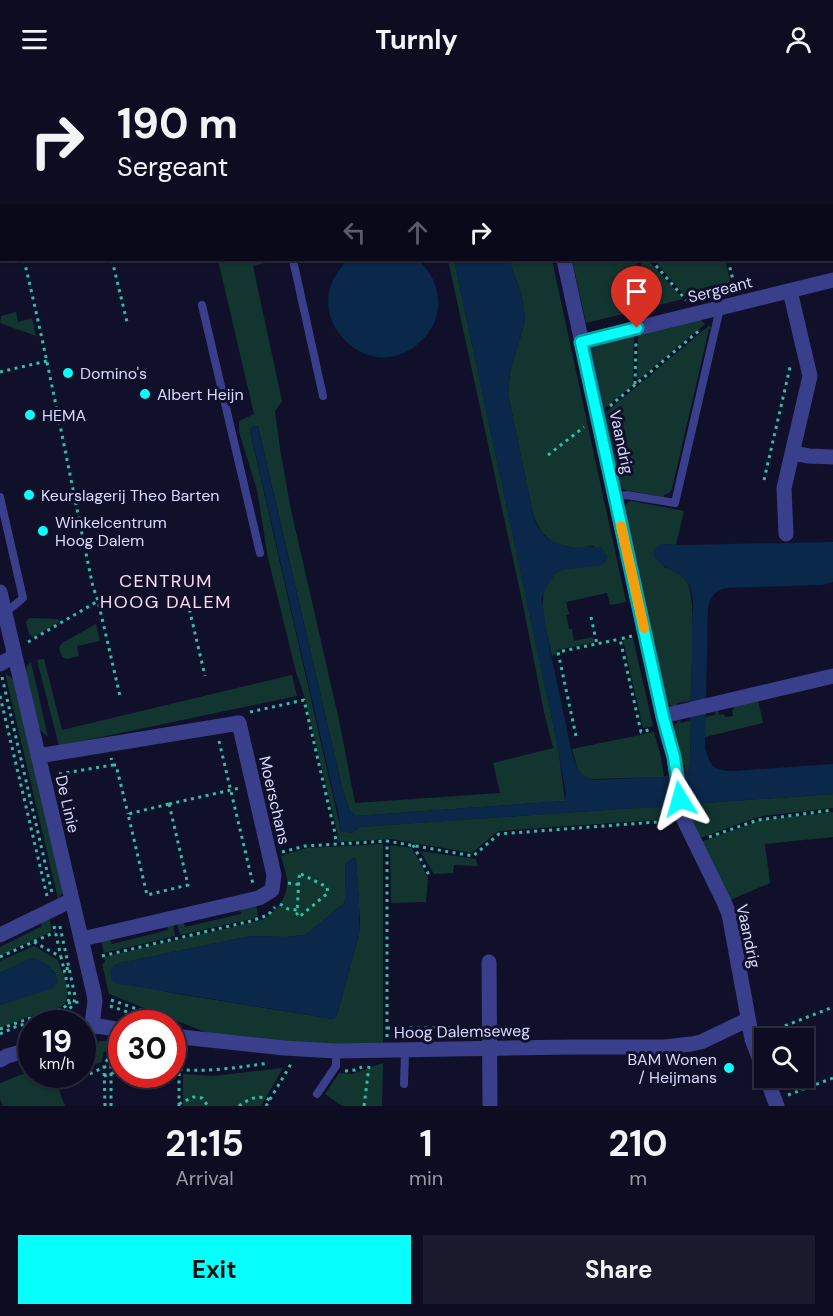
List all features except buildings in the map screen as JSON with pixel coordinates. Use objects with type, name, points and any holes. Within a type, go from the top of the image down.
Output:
[{"type":"street","points":[[460,78],[473,78]]},
{"type":"street","name":"Vaandrig","points":[[564,261],[645,633],[669,719],[683,818],[729,914],[747,1020],[754,1044]]},
{"type":"street","name":"Sergeant","points":[[581,342],[833,280]]},
{"type":"street","points":[[786,534],[784,488],[810,376],[790,291]]},
{"type":"street","points":[[792,453],[833,457]]},
{"type":"street","name":"De Linie","points":[[0,592],[82,939],[95,1001],[92,1010]]},
{"type":"street","points":[[0,664],[15,656]]},
{"type":"street","points":[[669,719],[715,704],[833,676]]},
{"type":"street","points":[[38,756],[238,723]]},
{"type":"street","name":"Moerschans","points":[[238,723],[274,875],[273,890],[256,898]]},
{"type":"street","points":[[82,939],[256,898]]},
{"type":"street","points":[[0,935],[72,900]]},
{"type":"street","points":[[489,962],[490,1106]]},
{"type":"street","name":"Hoog Dalemseweg","points":[[186,1038],[336,1051],[678,1046],[701,1042],[747,1020]]},
{"type":"street","points":[[0,1060],[18,1053]]},
{"type":"street","name":"Vaandrig","points":[[771,1088],[776,1103]]},
{"type":"lane","points":[[293,261],[323,396]]},
{"type":"lane","points":[[202,305],[260,553]]},
{"type":"lane","points":[[615,497],[627,495],[675,503],[720,308]]},
{"type":"lane","points":[[0,498],[23,598],[5,613]]},
{"type":"lane","points":[[317,1094],[336,1066],[336,1051]]},
{"type":"lane","points":[[404,1084],[405,1051]]},
{"type":"path","points":[[24,261],[47,361],[90,576],[120,696]]},
{"type":"path","points":[[112,261],[127,322]]},
{"type":"path","points":[[548,455],[598,417],[707,324],[652,261]]},
{"type":"path","points":[[728,261],[735,289]]},
{"type":"path","points":[[764,480],[795,348],[801,340]]},
{"type":"path","points":[[0,372],[47,361]]},
{"type":"path","points":[[186,595],[205,676]]},
{"type":"path","points":[[28,642],[98,601]]},
{"type":"path","points":[[591,617],[597,644]]},
{"type":"path","points":[[576,736],[558,652],[645,633]]},
{"type":"path","points":[[620,639],[640,732],[669,719]]},
{"type":"path","points":[[0,669],[69,989],[69,1001],[62,1009],[0,1029]]},
{"type":"path","points":[[0,696],[70,968],[75,996],[74,1003],[68,1011],[15,1027],[0,1034]]},
{"type":"path","points":[[238,723],[245,713],[304,700],[336,844]]},
{"type":"path","points":[[218,734],[256,898]]},
{"type":"path","points":[[109,745],[113,765],[116,765],[147,895],[188,885],[169,804]]},
{"type":"path","points":[[59,774],[113,765]]},
{"type":"path","points":[[128,814],[253,785]]},
{"type":"path","points":[[695,842],[758,820],[833,810]]},
{"type":"path","points":[[270,855],[305,846],[387,841],[473,856],[499,834],[683,818]]},
{"type":"path","points":[[387,841],[387,1051]]},
{"type":"path","points":[[413,845],[429,874]]},
{"type":"path","points":[[301,874],[327,887],[328,893],[299,917],[297,910],[300,884],[301,874]]},
{"type":"path","points":[[285,882],[300,884]]},
{"type":"path","points":[[64,969],[103,961],[102,956],[251,921],[268,915],[277,905],[280,897]]},
{"type":"path","points":[[282,905],[288,909],[297,910]]},
{"type":"path","points":[[0,957],[55,932]]},
{"type":"path","points":[[34,942],[61,957]]},
{"type":"path","points":[[119,1010],[109,1006],[106,999],[136,1010]]},
{"type":"path","points":[[68,1003],[74,1003]]},
{"type":"path","points":[[752,1039],[833,1007]]},
{"type":"path","points":[[387,1028],[490,1028]]},
{"type":"path","points":[[105,1106],[104,1067],[108,1059]]},
{"type":"path","points":[[266,1106],[294,1059]]},
{"type":"path","points":[[364,1106],[369,1063]]},
{"type":"path","points":[[96,1071],[108,1065]]},
{"type":"path","points":[[104,1077],[108,1075]]},
{"type":"path","points":[[776,1103],[833,1078]]},
{"type":"path","points":[[110,1088],[111,1106]]},
{"type":"path","points":[[179,1088],[179,1105],[194,1097],[202,1098],[208,1106]]},
{"type":"path","points":[[238,1106],[251,1098],[262,1097],[270,1100]]},
{"type":"green space","points":[[218,261],[273,261],[253,266],[282,401],[275,411],[280,449],[291,510],[339,720],[355,803],[500,793],[493,763],[553,748],[448,261],[454,261],[558,747],[565,801],[356,816],[350,811],[342,787],[258,426],[252,427],[250,431],[341,831],[352,833],[359,827],[649,807],[665,807],[669,819],[498,831],[472,853],[391,839],[338,842],[304,695],[296,672],[268,558],[257,490],[239,432],[239,421],[254,414]]},
{"type":"green space","points":[[509,261],[552,261],[626,602],[610,605],[607,593],[566,602],[569,614],[566,615],[574,641],[593,637],[595,642],[557,650],[557,654],[552,656],[543,608],[546,585],[552,576],[562,570],[584,566],[607,558],[594,546],[573,547],[556,544],[543,533],[533,514],[508,394],[510,372],[525,321],[521,293]]},
{"type":"green space","points":[[572,261],[637,261],[635,311],[586,323]]},
{"type":"green space","points":[[641,261],[649,261],[683,299],[639,310]]},
{"type":"green space","points":[[655,261],[725,261],[732,288],[687,298]]},
{"type":"green space","points":[[16,312],[18,322],[32,318],[36,336],[0,323],[1,316]]},
{"type":"green space","points":[[700,319],[705,324],[637,381],[638,335]]},
{"type":"green space","points":[[710,325],[711,329],[709,329],[672,489],[664,497],[624,490],[619,486],[604,414]]},
{"type":"green space","points":[[634,336],[633,385],[603,410],[589,346]]},
{"type":"green space","points":[[629,501],[684,511],[676,545],[661,544],[664,567],[685,579],[692,603],[690,701],[677,703],[677,706],[671,706],[667,701],[624,507]]},
{"type":"green space","points":[[31,618],[60,621],[33,637],[29,634],[26,622]]},
{"type":"green space","points":[[96,624],[100,641],[77,646],[79,656],[67,659],[62,657],[59,648],[62,643]]},
{"type":"green space","points":[[633,638],[653,726],[643,728],[623,640]]},
{"type":"green space","points":[[44,659],[62,730],[292,675],[297,696],[59,746],[37,660]]},
{"type":"green space","points":[[31,662],[48,737],[38,728],[26,672]]},
{"type":"green space","points":[[5,673],[13,679],[63,892],[58,899]]},
{"type":"green space","points":[[758,700],[763,723],[705,737],[705,717],[715,715],[718,710],[719,715],[733,716],[733,706]]},
{"type":"green space","points":[[680,720],[681,723],[691,720],[688,773],[686,773],[685,765],[682,765],[673,729]]},
{"type":"green space","points":[[654,732],[664,777],[590,779],[582,775],[577,768],[572,749]]},
{"type":"green space","points":[[833,794],[833,808],[763,816],[700,838],[693,822],[691,804]]},
{"type":"green space","points":[[833,812],[833,837],[765,844],[770,883],[730,900],[701,842],[761,820]]},
{"type":"green space","points":[[383,844],[383,1044],[333,1045],[210,1034],[186,1024],[186,1010],[149,1010],[109,994],[102,964],[105,962],[104,957],[262,920],[271,914],[279,906],[286,891],[287,878],[281,856],[307,848]],"holes":[[[353,858],[356,859],[359,934],[337,1015],[333,1019],[166,992],[111,971],[120,963],[251,936],[304,935],[344,903],[346,896],[345,864]]]},
{"type":"green space","points":[[390,845],[412,848],[428,878],[426,902],[391,903]]},
{"type":"green space","points":[[420,851],[476,859],[478,866],[454,865],[453,873],[434,874]]},
{"type":"green space","points":[[256,905],[258,915],[255,918],[180,935],[177,923],[183,922],[185,927],[241,914],[240,909]]},
{"type":"green space","points":[[49,917],[52,931],[0,956],[0,947],[42,926],[40,922]]},
{"type":"green space","points":[[173,924],[175,936],[104,953],[101,941],[110,939],[112,944],[168,930],[167,926]]},
{"type":"green space","points":[[34,946],[58,960],[64,972],[67,991],[64,1004],[51,1010],[18,1010],[18,1021],[0,1028],[0,1005],[20,998],[56,974],[46,964],[32,958],[0,973],[0,961]]},
{"type":"green space","points":[[108,1040],[108,1051],[103,1052],[102,1062],[96,1064],[96,1042]]},
{"type":"green space","points":[[383,1063],[382,1106],[342,1106],[325,1094],[339,1073],[352,1074]]},
{"type":"green space","points":[[283,1068],[261,1106],[183,1106],[186,1074],[213,1076]]},
{"type":"green space","points":[[18,1076],[18,1088],[58,1088],[65,1106],[3,1106],[0,1099],[0,1083]]},
{"type":"water","points":[[347,261],[419,261],[431,276],[438,295],[434,323],[421,341],[401,354],[380,357],[360,352],[344,340],[333,322],[328,302],[333,281]]},
{"type":"water","points":[[454,261],[509,261],[521,293],[525,321],[510,372],[508,394],[533,514],[537,526],[547,539],[567,547],[601,547],[607,556],[606,562],[601,565],[556,573],[547,585],[542,598],[546,631],[572,753],[575,763],[585,776],[594,780],[660,777],[688,772],[691,744],[692,596],[684,578],[655,558],[655,549],[661,544],[833,542],[833,582],[822,585],[725,588],[712,597],[708,607],[705,748],[713,766],[726,771],[833,764],[833,794],[359,827],[352,833],[341,831],[250,430],[252,427],[258,427],[342,787],[350,811],[356,816],[565,801],[566,794]]},
{"type":"water","points":[[353,858],[356,859],[359,934],[337,1015],[333,1019],[114,983],[111,978],[111,969],[120,963],[251,936],[304,935],[344,903],[346,896],[345,864]]},
{"type":"water","points":[[32,958],[49,966],[58,982],[52,989],[0,1005],[0,973]]},
{"type":"slow traffic","points":[[621,526],[644,628]]},
{"type":"place","name":"Domino's","points":[[68,373]]},
{"type":"place","name":"Albert Heijn","points":[[145,394]]},
{"type":"place","name":"HEMA","points":[[30,415]]},
{"type":"place","name":"Keurslagerij Theo Barten","points":[[29,495]]},
{"type":"place","name":"Winkelcentrum Hoog Dalem","points":[[43,531]]},
{"type":"place","name":"BAM Wonen / Heijmans","points":[[729,1068]]},
{"type":"district","name":"CENTRUM HOOG DALEM","points":[[166,591]]},
{"type":"route","points":[[637,328],[581,342],[663,717],[674,757],[680,799]]}]
